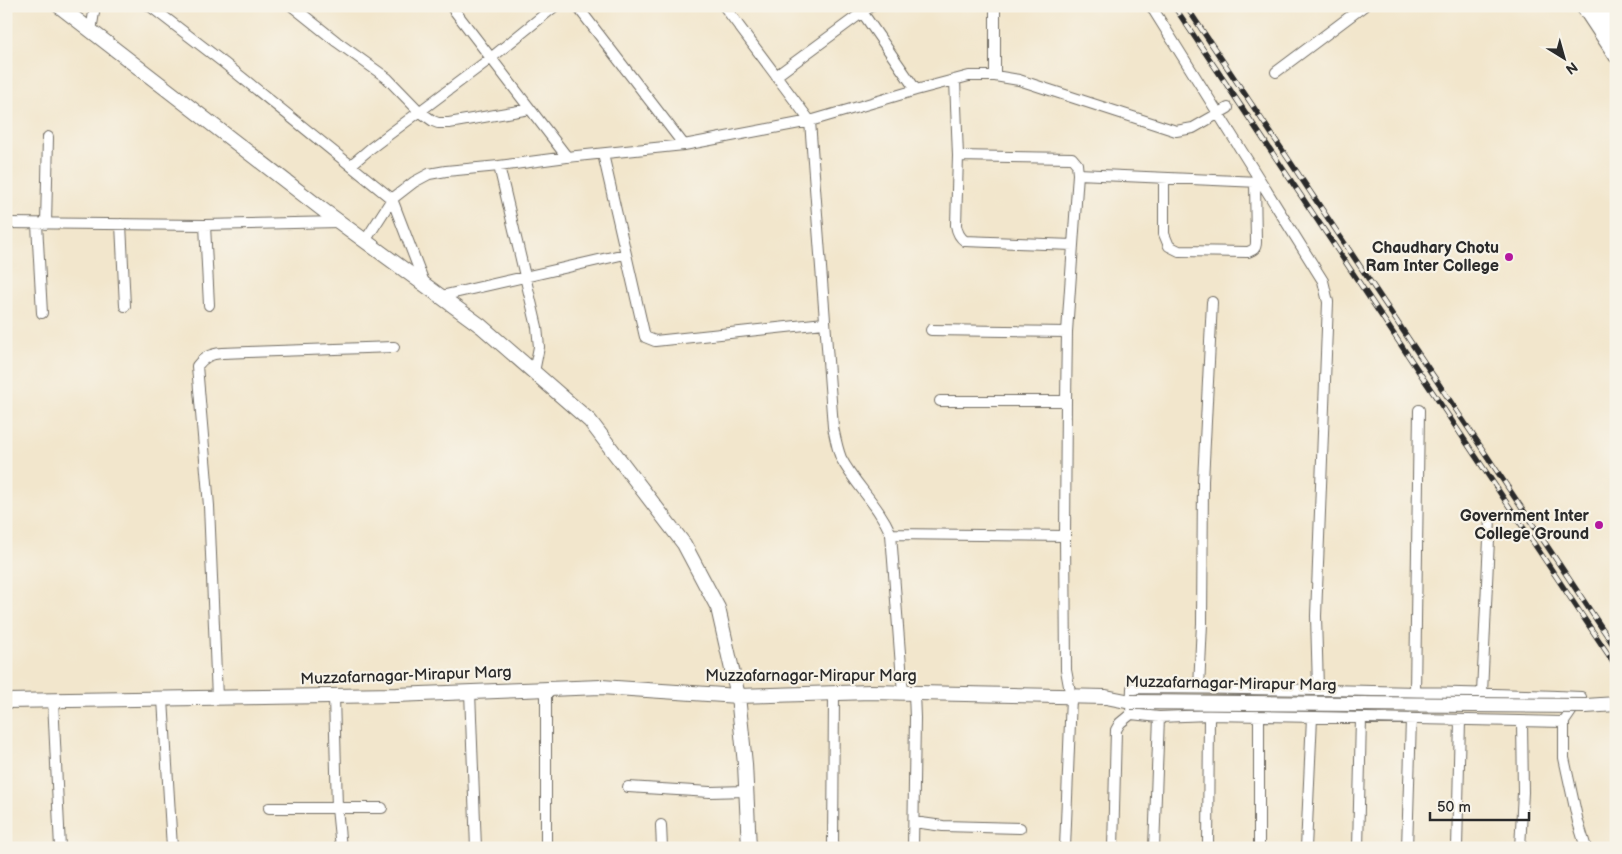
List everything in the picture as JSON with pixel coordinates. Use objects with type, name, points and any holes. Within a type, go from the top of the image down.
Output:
[{"type":"main road","points":[[59,6],[339,222],[481,326],[590,421],[684,544],[718,608],[738,696],[749,848]]},
{"type":"main road","points":[[1583,6],[1612,34]]},
{"type":"main road","points":[[1599,6],[1612,34],[1616,56]]},
{"type":"main road","name":"Muzzafarnagar-Mirapur Marg","points":[[6,701],[334,696],[601,687],[738,696],[908,693],[1106,697],[1131,708],[1586,706],[1616,704]]},
{"type":"street","points":[[91,31],[95,6]]},
{"type":"street","points":[[150,6],[224,63],[392,199],[426,286]]},
{"type":"street","points":[[292,6],[337,42],[387,78],[418,111],[433,121],[443,123],[530,109]]},
{"type":"street","points":[[451,6],[567,157]]},
{"type":"street","points":[[351,165],[418,111],[491,58],[555,6]]},
{"type":"street","points":[[577,6],[684,145]]},
{"type":"street","points":[[724,6],[810,121],[833,427],[840,456],[882,516],[891,534],[908,693],[915,718],[914,848]]},
{"type":"street","points":[[995,6],[995,76]]},
{"type":"street","points":[[1151,6],[1219,114],[1258,182],[1323,281],[1328,302],[1316,616],[1318,689]]},
{"type":"street","points":[[1276,72],[1364,6]]},
{"type":"street","points":[[776,76],[864,8],[916,90]]},
{"type":"street","points":[[365,241],[392,199],[414,182],[430,174],[446,170],[500,166],[684,145],[810,121],[969,76],[995,76],[1019,80],[1171,131],[1184,131],[1193,128],[1228,108]]},
{"type":"street","points":[[954,80],[958,156],[956,225],[957,232],[962,239],[965,241],[1073,245]]},
{"type":"street","points":[[42,313],[42,224],[48,137]]},
{"type":"street","points":[[603,154],[644,333],[649,339],[656,341],[670,340],[824,323]]},
{"type":"street","points":[[958,156],[1069,157],[1075,160],[1078,174],[1067,332],[1066,670],[1071,696],[1065,848]]},
{"type":"street","points":[[500,166],[539,338],[534,372]]},
{"type":"street","points":[[1078,174],[1258,182]]},
{"type":"street","points":[[1164,178],[1164,234],[1169,246],[1179,251],[1253,251],[1256,247],[1258,182]]},
{"type":"street","points":[[6,223],[205,225],[339,222]]},
{"type":"street","points":[[121,224],[125,306]]},
{"type":"street","points":[[205,225],[209,305]]},
{"type":"street","points":[[441,296],[625,254]]},
{"type":"street","points":[[1199,688],[1204,481],[1212,302]]},
{"type":"street","points":[[931,330],[1067,332]]},
{"type":"street","points":[[217,698],[208,506],[197,366],[210,354],[394,347]]},
{"type":"street","points":[[940,401],[1066,402]]},
{"type":"street","points":[[1415,692],[1419,410]]},
{"type":"street","points":[[1482,693],[1490,517]]},
{"type":"street","points":[[891,534],[1065,536]]},
{"type":"street","points":[[1113,848],[1116,730],[1131,708],[1132,688],[1318,689],[1581,697],[1564,722],[1564,758],[1586,848]]},
{"type":"street","points":[[546,689],[546,848]]},
{"type":"street","points":[[470,692],[476,848]]},
{"type":"street","points":[[833,848],[834,693]]},
{"type":"street","points":[[334,696],[337,808],[341,848]]},
{"type":"street","points":[[163,699],[172,848]]},
{"type":"street","points":[[53,700],[60,848]]},
{"type":"street","points":[[1131,708],[1159,717],[1209,714],[1564,722]]},
{"type":"street","points":[[1208,848],[1209,714]]},
{"type":"street","points":[[1258,848],[1259,716]]},
{"type":"street","points":[[1154,848],[1159,717]]},
{"type":"street","points":[[1306,848],[1312,717]]},
{"type":"street","points":[[1358,848],[1361,718]]},
{"type":"street","points":[[1407,848],[1411,719]]},
{"type":"street","points":[[1457,848],[1460,720]]},
{"type":"street","points":[[1520,848],[1523,792],[1522,722]]},
{"type":"street","points":[[628,787],[710,792],[746,791]]},
{"type":"street","points":[[268,808],[382,808]]},
{"type":"street","points":[[914,822],[943,826],[1020,828]]},
{"type":"street","points":[[661,825],[662,848]]},
{"type":"railway","points":[[1174,6],[1616,666]]},
{"type":"railway","points":[[1186,6],[1616,649]]},
{"type":"place","name":"Chaudhary Chotu Ram Inter College","points":[[1509,257]]},
{"type":"place","name":"Government Inter College Ground","points":[[1599,525]]}]
